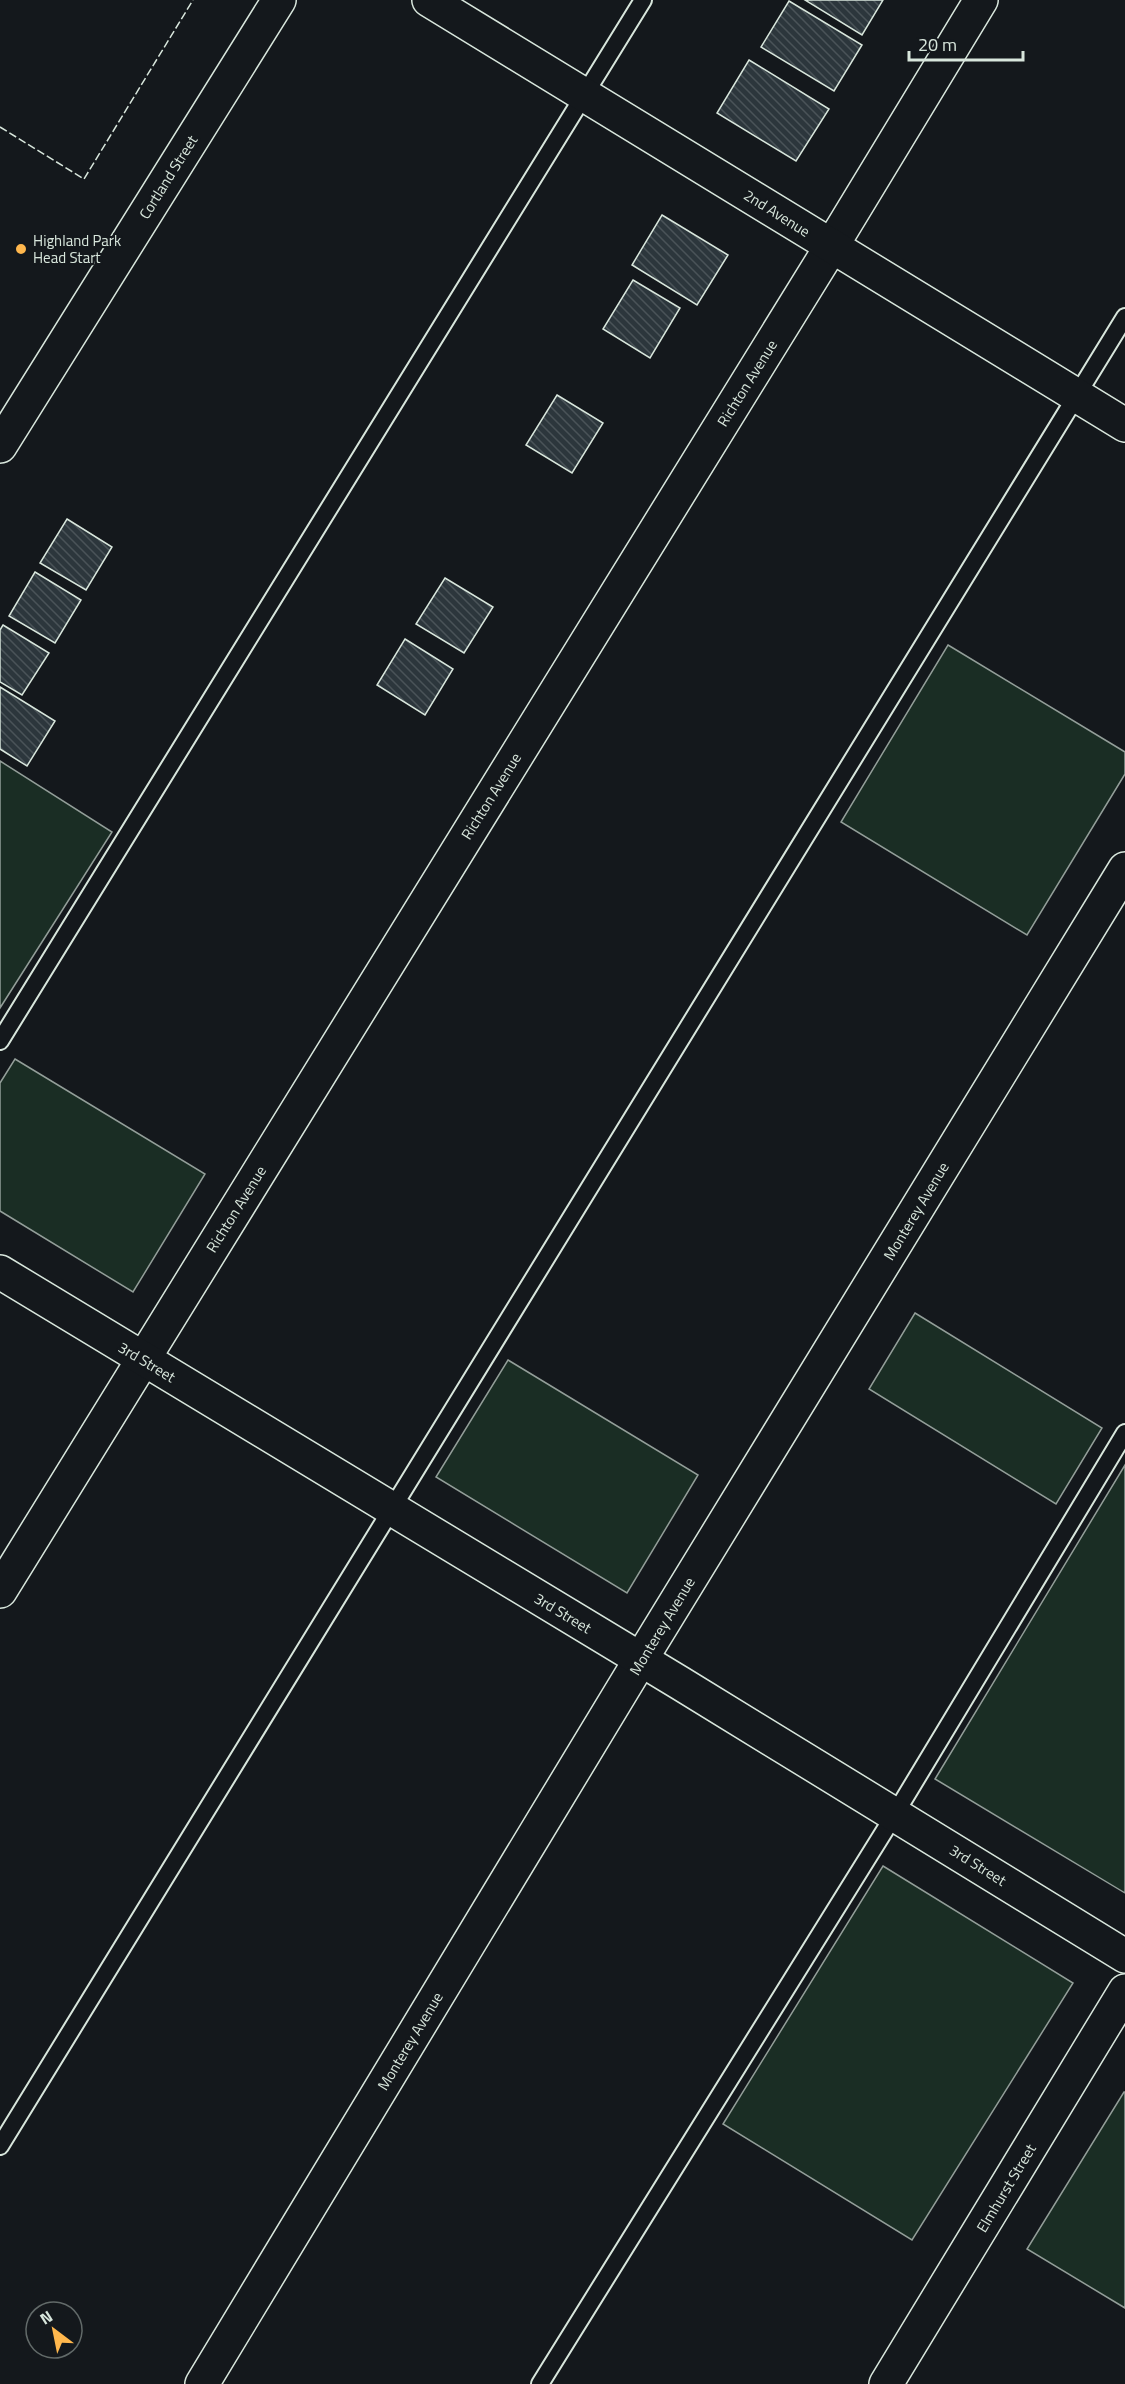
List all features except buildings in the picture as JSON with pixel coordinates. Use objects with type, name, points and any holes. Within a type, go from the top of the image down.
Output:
[{"type":"street","name":"Cortland Street","points":[[0,446],[279,0]]},
{"type":"street","name":"2nd Avenue","points":[[429,0],[1125,425]]},
{"type":"street","name":"Richton Avenue","points":[[0,1591],[831,247],[981,0]]},
{"type":"street","name":"Monterey Avenue","points":[[202,2384],[641,1659],[1125,869]]},
{"type":"street","name":"3rd Street","points":[[0,1272],[641,1659],[1125,1956]]},
{"type":"street","name":"Elmhurst Street","points":[[886,2384],[1125,1991]]},
{"type":"lane","points":[[0,1041],[643,0]]},
{"type":"lane","points":[[0,2146],[1125,317]]},
{"type":"lane","points":[[540,2384],[895,1814],[1125,1433]]},
{"type":"green space","points":[[948,645],[1125,752],[1125,774],[1027,935],[841,822]]},
{"type":"green space","points":[[0,761],[112,832],[0,1008]]},
{"type":"green space","points":[[15,1059],[205,1174],[133,1292],[0,1211],[0,1083]]},
{"type":"green space","points":[[915,1313],[1102,1428],[1056,1504],[869,1389]]},
{"type":"green space","points":[[508,1360],[698,1475],[627,1593],[436,1477]]},
{"type":"green space","points":[[1125,1465],[1125,1893],[935,1779]]},
{"type":"green space","points":[[883,1866],[1073,1983],[912,2240],[723,2124]]},
{"type":"green space","points":[[1125,2092],[1125,2308],[1027,2249]]},
{"type":"fence","points":[[0,127],[84,179],[193,0]]},
{"type":"place","name":"Highland Park Head Start","points":[[21,249]]}]
